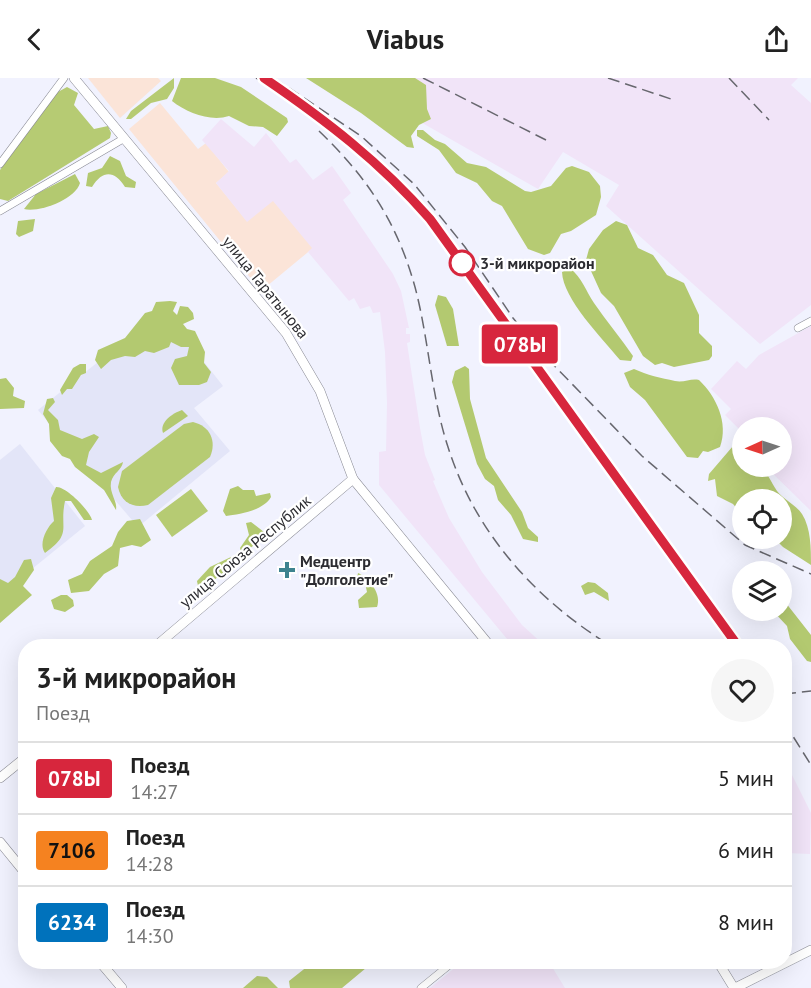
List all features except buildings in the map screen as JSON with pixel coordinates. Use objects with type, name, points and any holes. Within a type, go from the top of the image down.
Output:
[{"type":"street","points":[[0,164],[64,78]]},
{"type":"street","name":"улица Таратынова","points":[[74,78],[286,333],[320,391],[353,479],[484,639]]},
{"type":"street","points":[[0,211],[123,139]]},
{"type":"street","points":[[798,328],[811,321]]},
{"type":"street","name":"улица Союза Республик","points":[[164,639],[353,479]]},
{"type":"street","points":[[0,778],[18,763]]},
{"type":"street","points":[[0,842],[18,864]]},
{"type":"street","points":[[792,959],[811,950]]},
{"type":"street","points":[[106,969],[122,988]]},
{"type":"street","points":[[421,988],[444,969]]},
{"type":"street","points":[[722,969],[734,988],[772,969]]},
{"type":"shaded area","points":[[88,78],[158,78],[161,81],[120,118]]},
{"type":"shaded area","points":[[412,78],[798,78],[791,85],[811,103],[811,305],[760,344],[606,206],[619,185],[563,152],[538,189],[403,112]]},
{"type":"shaded area","points":[[160,103],[198,149],[206,143],[229,172],[216,183],[247,221],[273,200],[313,248],[261,291],[129,129]]},
{"type":"shaded area","points":[[221,119],[254,147],[266,133],[290,163],[296,159],[313,180],[332,166],[351,193],[343,200],[393,274],[401,291],[409,328],[406,328],[406,334],[410,334],[410,342],[407,343],[420,428],[425,455],[435,480],[433,481],[449,518],[482,572],[522,625],[537,639],[507,639],[379,485],[379,452],[386,451],[387,403],[385,352],[380,312],[373,313],[370,306],[360,309],[354,298],[349,301],[308,252],[312,248],[273,201],[247,222],[216,183],[229,171],[202,140]]},
{"type":"shaded area","points":[[163,310],[223,386],[194,408],[230,451],[138,527],[38,410]]},
{"type":"shaded area","points":[[811,326],[811,511],[792,492],[792,489],[788,489],[776,477],[792,477],[792,417],[732,417],[732,422],[725,415],[731,409],[711,389],[737,361],[746,369],[759,355]]},
{"type":"shaded area","points":[[20,444],[85,526],[6,590],[0,582],[0,460]]},
{"type":"shaded area","points":[[792,775],[811,813],[810,854],[792,853]]},
{"type":"shaded area","points":[[453,969],[553,969],[565,988],[430,988]]},
{"type":"green space","points":[[174,78],[174,88],[167,99],[151,103],[131,119],[126,119],[131,111]]},
{"type":"green space","points":[[181,78],[215,78],[241,87],[287,118],[288,122],[277,136],[263,127],[249,126],[229,116],[215,118],[192,113],[172,101]]},
{"type":"green space","points":[[306,78],[415,78],[426,85],[427,109],[431,119],[419,125],[411,136],[414,148],[407,147],[361,113]]},
{"type":"green space","points":[[67,87],[78,93],[74,105],[94,129],[108,126],[111,133],[110,138],[8,201],[0,199],[0,170],[56,93]]},
{"type":"green space","points":[[417,130],[423,130],[435,140],[445,144],[467,163],[486,167],[525,191],[531,192],[551,186],[566,168],[572,166],[589,172],[600,186],[601,197],[596,215],[571,231],[561,234],[550,253],[544,255],[528,249],[502,206],[492,201],[477,183],[456,173],[439,150],[417,136]]},
{"type":"green space","points":[[110,156],[120,161],[126,176],[136,182],[135,188],[125,187],[117,178],[109,174],[100,177],[92,187],[86,186],[88,173],[102,168]]},
{"type":"green space","points":[[75,174],[80,183],[77,189],[64,200],[47,207],[24,209],[36,194]]},
{"type":"green space","points":[[35,219],[33,231],[19,237],[16,234],[18,221]]},
{"type":"green space","points":[[616,221],[627,225],[638,248],[653,255],[667,275],[684,283],[699,315],[699,333],[712,346],[712,356],[709,360],[674,367],[662,363],[655,365],[643,356],[614,306],[601,293],[586,260],[589,249],[603,230]]},
{"type":"green space","points":[[570,268],[578,276],[599,310],[633,356],[631,361],[620,360],[576,306],[564,283],[562,272]]},
{"type":"green space","points":[[438,295],[446,297],[453,309],[459,346],[447,346],[435,305]]},
{"type":"green space","points":[[156,302],[177,302],[173,311],[177,315],[180,306],[188,307],[193,313],[194,319],[183,324],[187,329],[195,331],[205,352],[204,363],[211,372],[207,382],[199,385],[179,385],[171,368],[175,359],[187,356],[189,347],[181,347],[171,342],[169,347],[154,353],[145,351],[135,357],[125,356],[111,360],[101,369],[95,360],[98,350],[125,338],[145,313],[152,311]]},
{"type":"green space","points":[[86,364],[86,373],[81,375],[72,389],[67,389],[62,395],[60,390],[73,368]]},
{"type":"green space","points":[[465,366],[469,369],[470,399],[486,458],[522,512],[528,528],[538,537],[538,542],[523,539],[511,515],[498,500],[494,486],[485,479],[477,464],[452,382],[455,371]]},
{"type":"green space","points":[[634,369],[675,381],[699,380],[711,394],[722,419],[720,447],[708,452],[703,451],[698,458],[687,457],[645,400],[630,387],[624,373]]},
{"type":"green space","points":[[6,378],[14,388],[13,396],[25,401],[24,408],[0,409],[0,379]]},
{"type":"green space","points":[[53,398],[55,402],[48,410],[58,420],[60,430],[82,439],[94,434],[99,437],[89,452],[86,465],[101,473],[123,462],[111,482],[116,510],[104,490],[75,467],[70,459],[62,456],[50,441],[49,424],[43,414],[47,399]]},
{"type":"green space","points":[[182,410],[188,416],[163,433],[165,422]]},
{"type":"green space","points":[[193,422],[204,427],[210,435],[213,445],[210,457],[148,505],[137,506],[128,503],[122,497],[118,487],[122,471],[184,424]]},
{"type":"green space","points":[[732,447],[732,477],[769,477],[776,489],[732,489],[732,504],[717,496],[715,479],[708,481],[709,474]]},
{"type":"green space","points":[[238,486],[243,490],[254,490],[256,496],[270,493],[271,497],[257,509],[226,516],[223,511],[230,489]]},
{"type":"green space","points":[[56,487],[66,490],[77,500],[92,520],[84,520],[71,501],[65,501],[62,535],[45,553],[42,545],[46,531],[54,521],[51,498]]},
{"type":"green space","points":[[191,489],[208,511],[172,537],[156,515]]},
{"type":"green space","points":[[792,504],[802,514],[809,532],[811,565],[786,549],[792,549]]},
{"type":"green space","points":[[140,519],[151,540],[141,547],[132,545],[120,548],[118,566],[104,574],[89,591],[71,593],[68,580],[82,574],[90,561],[112,546],[118,532],[127,521]]},
{"type":"green space","points":[[251,522],[264,532],[264,538],[242,554],[240,548],[249,535],[246,523]]},
{"type":"green space","points":[[234,557],[235,563],[203,589],[198,586],[197,581],[210,567]]},
{"type":"green space","points":[[31,559],[34,570],[23,586],[32,595],[0,623],[0,579],[8,583],[15,577],[24,560]]},
{"type":"green space","points":[[358,573],[374,587],[378,597],[377,607],[359,608],[358,600],[367,592],[365,583],[357,578]]},
{"type":"green space","points":[[588,582],[595,583],[608,593],[609,601],[594,592],[585,595],[581,586]]},
{"type":"green space","points":[[67,595],[73,600],[74,606],[65,612],[54,609],[51,600]]},
{"type":"green space","points":[[792,611],[811,635],[811,662],[807,661],[790,639],[787,626],[782,621],[792,621]]},
{"type":"green space","points":[[304,969],[365,969],[342,988],[290,988],[289,981]]},
{"type":"green space","points":[[257,976],[267,977],[278,988],[243,988]]},
{"type":"railway","points":[[256,78],[346,143],[387,179],[426,219],[727,639]]},
{"type":"railway","points":[[274,78],[361,136],[414,184],[465,247],[513,318],[541,352],[642,456],[745,545],[811,574]]},
{"type":"railway","points":[[423,78],[546,140]]},
{"type":"railway","points":[[608,78],[674,100]]},
{"type":"railway","points":[[729,78],[769,120]]},
{"type":"railway","points":[[319,131],[366,183],[399,242],[408,264],[420,307],[442,427],[460,478],[474,508],[512,562],[534,585],[558,608],[600,639]]},
{"type":"railway","points":[[792,693],[811,691]]},
{"type":"railway","points":[[792,735],[811,765]]},
{"type":"train","name":"078Ы","points":[[264,78],[336,128],[370,156],[430,219],[733,639]]},
{"type":"place","name":"3-й микрорайон","points":[[462,263]]},
{"type":"place","name":"Медцентр \"Долголетие\"","points":[[287,570]]}]
